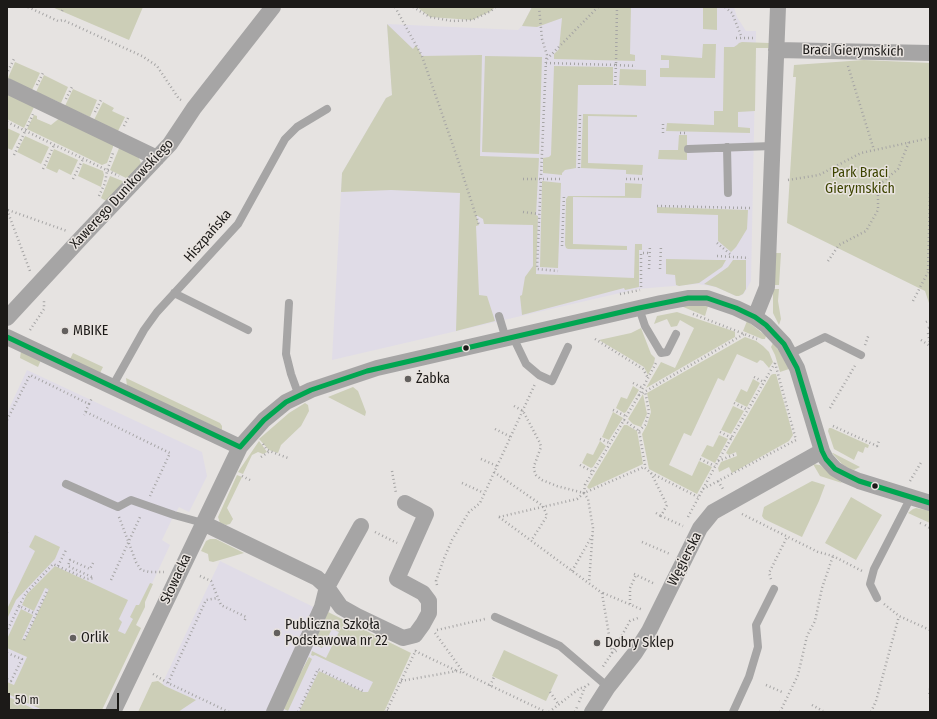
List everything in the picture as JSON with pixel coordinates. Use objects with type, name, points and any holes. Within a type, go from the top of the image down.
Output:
[{"type":"street","name":"Xawerego Dunikowskiego","points":[[7,318],[170,144],[194,108],[273,7]]},
{"type":"street","points":[[755,317],[767,287],[778,7]]},
{"type":"street","name":"Braci Gierymskich","points":[[776,50],[930,53]]},
{"type":"street","points":[[7,86],[157,158]]},
{"type":"street","name":"Słowacka","points":[[113,712],[240,447],[264,420],[286,402],[378,368],[688,298],[698,297],[718,301],[755,317],[776,335],[790,354],[802,382],[822,451],[826,459],[835,469],[861,482],[930,503]]},
{"type":"street","points":[[7,337],[240,447]]},
{"type":"street","name":"Węgierska","points":[[595,711],[602,682],[635,653],[649,631],[700,528],[713,512],[822,451]]},
{"type":"street","points":[[203,523],[317,578],[327,587],[341,607],[403,638],[415,635],[429,613],[428,601],[423,593],[396,579],[426,514],[405,503]]},
{"type":"street","points":[[274,712],[322,607],[327,587],[361,526]]},
{"type":"lane","name":"Hiszpańska","points":[[112,387],[144,330],[157,312],[238,224],[285,139],[297,127],[328,108]]},
{"type":"lane","points":[[688,149],[772,146]]},
{"type":"lane","points":[[727,147],[728,193]]},
{"type":"lane","points":[[174,293],[248,330]]},
{"type":"lane","points":[[289,303],[286,354],[299,396]]},
{"type":"lane","points":[[639,308],[645,326],[661,353],[667,352],[676,334]]},
{"type":"lane","points":[[499,316],[526,364],[539,375],[552,381],[568,347]]},
{"type":"lane","points":[[790,354],[825,337],[861,355]]},
{"type":"lane","points":[[66,484],[118,507],[131,500],[174,516],[203,523]]},
{"type":"lane","points":[[877,598],[870,584],[874,569],[911,497]]},
{"type":"lane","points":[[733,712],[749,677],[758,646],[756,625],[774,588]]},
{"type":"lane","points":[[495,617],[560,646],[602,682]]},
{"type":"path","points":[[28,7],[58,21],[63,20],[142,56],[157,66],[179,99]]},
{"type":"path","points":[[62,11],[64,7]]},
{"type":"path","points":[[395,7],[422,56],[479,225]]},
{"type":"path","points":[[413,7],[430,17],[452,21],[472,20],[491,11],[495,7]]},
{"type":"path","points":[[538,7],[542,39],[547,55],[537,270],[558,271]]},
{"type":"path","points":[[546,61],[598,7]]},
{"type":"path","points":[[615,85],[617,7]]},
{"type":"path","points":[[725,7],[732,13],[742,38]]},
{"type":"path","points":[[736,38],[754,38]]},
{"type":"path","points":[[7,74],[14,59]]},
{"type":"path","points":[[846,59],[874,150]]},
{"type":"path","points":[[546,61],[636,66]]},
{"type":"path","points":[[14,155],[39,101]]},
{"type":"path","points":[[579,168],[580,114]]},
{"type":"path","points":[[97,200],[105,183],[107,170],[118,140],[128,118]]},
{"type":"path","points":[[7,122],[134,183]]},
{"type":"path","points":[[663,123],[663,133]]},
{"type":"path","points":[[680,133],[687,133]]},
{"type":"path","points":[[788,180],[819,175],[861,152],[930,138]]},
{"type":"path","points":[[828,261],[839,245],[866,231],[878,210],[878,186],[898,169],[909,142]]},
{"type":"path","points":[[43,169],[54,145]]},
{"type":"path","points":[[73,179],[83,159]]},
{"type":"path","points":[[523,179],[562,179]]},
{"type":"path","points":[[626,179],[643,179]]},
{"type":"path","points":[[913,301],[929,272],[930,193]]},
{"type":"path","points":[[562,246],[564,195]]},
{"type":"path","points":[[657,206],[750,208]]},
{"type":"path","points":[[8,210],[83,236]]},
{"type":"path","points":[[523,212],[539,214]]},
{"type":"path","points":[[717,243],[730,254],[731,257]]},
{"type":"path","points":[[649,269],[650,244]]},
{"type":"path","points":[[660,269],[661,246]]},
{"type":"path","points":[[620,294],[640,289],[641,252],[650,252]]},
{"type":"path","points":[[716,256],[749,258]]},
{"type":"path","points":[[686,311],[744,334],[766,345],[776,335]]},
{"type":"path","points":[[926,322],[930,320]]},
{"type":"path","points":[[928,333],[930,344]]},
{"type":"path","points":[[639,395],[744,334]]},
{"type":"path","points":[[595,339],[643,369],[648,378]]},
{"type":"path","points":[[921,340],[930,344]]},
{"type":"path","points":[[589,583],[593,528],[588,499],[584,493],[585,485],[639,395],[661,353]]},
{"type":"path","points":[[830,408],[861,355]]},
{"type":"path","points":[[702,489],[796,440],[774,359]]},
{"type":"path","points":[[7,420],[30,375],[89,404]]},
{"type":"path","points":[[754,377],[764,382]]},
{"type":"path","points":[[633,383],[643,388]]},
{"type":"path","points":[[488,485],[534,387]]},
{"type":"path","points":[[639,431],[644,425],[649,412],[644,391]]},
{"type":"path","points":[[84,415],[92,398]]},
{"type":"path","points":[[734,403],[748,410]]},
{"type":"path","points":[[514,406],[523,411],[540,443],[541,448],[534,466],[536,475],[542,480],[557,486],[584,493]]},
{"type":"path","points":[[613,410],[626,416]]},
{"type":"path","points":[[86,412],[170,453],[111,580]]},
{"type":"path","points":[[624,420],[639,431],[645,465],[644,467]]},
{"type":"path","points":[[833,426],[876,446],[879,441]]},
{"type":"path","points":[[495,430],[510,437]]},
{"type":"path","points":[[720,432],[732,438]]},
{"type":"path","points":[[259,439],[267,450],[288,458]]},
{"type":"path","points":[[600,439],[610,444]]},
{"type":"path","points":[[261,457],[270,451]]},
{"type":"path","points":[[718,461],[736,454]]},
{"type":"path","points":[[481,459],[497,466]]},
{"type":"path","points":[[700,459],[715,466]]},
{"type":"path","points":[[911,479],[922,461]]},
{"type":"path","points":[[580,465],[593,472]]},
{"type":"path","points":[[641,609],[602,593],[499,517],[576,499],[584,493],[644,467]]},
{"type":"path","points":[[644,467],[651,473],[698,497]]},
{"type":"path","points":[[494,472],[543,506],[547,516],[531,541]]},
{"type":"path","points":[[651,473],[667,505],[661,516]]},
{"type":"path","points":[[243,476],[250,480]]},
{"type":"path","points":[[462,483],[484,493]]},
{"type":"path","points":[[118,507],[118,515],[136,562],[141,570],[158,573],[170,571]]},
{"type":"path","points":[[656,513],[683,526]]},
{"type":"path","points":[[742,514],[818,552],[833,556],[856,568]]},
{"type":"path","points":[[922,524],[930,528]]},
{"type":"path","points":[[361,526],[410,549]]},
{"type":"path","points":[[572,570],[592,535]]},
{"type":"path","points":[[774,588],[769,573],[787,537]]},
{"type":"path","points":[[642,542],[670,554]]},
{"type":"path","points":[[58,566],[66,550]]},
{"type":"path","points":[[780,712],[796,680],[807,636],[815,621],[822,588],[833,556]]},
{"type":"path","points":[[7,629],[26,593],[53,564],[88,579],[94,578],[68,566],[70,560],[90,569],[93,563]]},
{"type":"path","points":[[630,604],[630,588],[635,575],[655,584]]},
{"type":"path","points":[[200,576],[211,581],[221,605],[246,617],[244,622]]},
{"type":"path","points":[[24,640],[48,589]]},
{"type":"path","points":[[602,593],[612,653]]},
{"type":"path","points":[[168,683],[206,600],[217,598]]},
{"type":"path","points":[[877,598],[899,616],[930,630]]},
{"type":"path","points":[[19,606],[36,614]]},
{"type":"path","points":[[871,712],[876,701],[899,616]]},
{"type":"path","points":[[464,673],[433,631],[495,617]]},
{"type":"path","points":[[549,712],[580,688],[602,682],[612,653],[630,621],[640,617]]},
{"type":"path","points":[[415,651],[546,712]]},
{"type":"path","points":[[7,653],[22,659],[11,681],[7,679]]},
{"type":"path","points":[[298,712],[318,669],[363,691]]},
{"type":"path","points":[[400,681],[458,671]]},
{"type":"path","points":[[153,674],[168,683],[229,712]]},
{"type":"path","points":[[490,686],[494,677]]},
{"type":"path","points":[[766,685],[782,692]]},
{"type":"path","points":[[575,712],[585,687]]},
{"type":"path","points":[[930,689],[928,691],[930,697]]},
{"type":"path","points":[[550,692],[559,705]]},
{"type":"path","points":[[812,706],[823,711]]},
{"type":"path","points":[[387,710],[391,712]]},
{"type":"shaded area","points":[[532,7],[734,7],[737,17],[746,31],[756,31],[751,281],[745,292],[742,295],[736,296],[716,287],[698,284],[637,289],[332,360],[342,173],[386,98],[392,95],[387,24],[518,30],[522,26]]},
{"type":"shaded area","points":[[27,370],[202,452],[207,476],[189,512],[179,507],[172,519],[162,540],[170,545],[92,712],[41,712],[7,696],[7,413]]},
{"type":"shaded area","name":"Publiczna Szkoła Podstawowa nr 22","points":[[220,561],[407,653],[379,712],[149,712]]},
{"type":"green space","points":[[52,7],[143,7],[129,40]]},
{"type":"green space","points":[[417,7],[495,7],[491,11],[472,20],[430,17]]},
{"type":"green space","points":[[532,7],[631,7],[630,54],[635,55],[635,61],[554,59],[554,54],[559,49],[562,18],[537,27],[522,26]]},
{"type":"green space","points":[[642,7],[717,7],[717,30],[703,29],[703,8]]},
{"type":"green space","points":[[387,24],[413,49],[416,45],[422,56],[482,55],[480,156],[539,158],[536,215],[538,216],[536,274],[634,278],[635,244],[642,244],[642,250],[639,250],[639,287],[625,290],[624,288],[522,315],[520,296],[522,295],[525,277],[533,266],[533,225],[484,224],[483,219],[476,215],[479,225],[476,226],[479,295],[487,296],[495,321],[456,331],[460,193],[391,190],[341,192],[342,173],[386,98],[392,95]]},
{"type":"green space","points":[[742,42],[769,43],[769,48],[756,48],[755,111],[738,112],[738,127],[750,128],[750,133],[666,131],[667,123],[714,125],[714,111],[723,111],[724,47],[734,47]]},
{"type":"green space","points":[[703,44],[716,44],[715,78],[660,77],[660,68],[669,68],[669,60],[661,60],[661,55],[702,58]]},
{"type":"green space","points":[[485,56],[542,57],[539,154],[482,152]]},
{"type":"green space","name":"Park Braci Gierymskich","points":[[864,60],[930,63],[930,306],[925,291],[787,223],[796,77],[793,77],[794,65]]},
{"type":"green space","points":[[15,62],[40,73],[32,90],[8,78]]},
{"type":"green space","points":[[554,66],[613,67],[613,85],[578,85],[576,168],[565,170],[562,175],[543,173],[543,158],[551,155]]},
{"type":"green space","points":[[620,69],[646,70],[646,86],[619,85]]},
{"type":"green space","points":[[44,75],[68,87],[61,103],[36,92]]},
{"type":"green space","points":[[73,89],[97,100],[90,117],[65,106]]},
{"type":"green space","points":[[7,91],[35,105],[24,128],[7,119]]},
{"type":"green space","points":[[103,102],[114,108],[112,111],[125,117],[118,131],[94,120]]},
{"type":"green space","points":[[583,114],[637,115],[637,117],[588,116],[588,163],[643,165],[642,175],[626,174],[626,170],[581,168]]},
{"type":"green space","points":[[34,115],[37,116],[37,119],[51,125],[61,117],[113,143],[107,163],[102,165],[27,129]]},
{"type":"green space","points":[[7,128],[20,134],[12,150],[7,148]]},
{"type":"green space","points":[[679,135],[687,135],[687,160],[658,159],[659,150],[678,150]]},
{"type":"green space","points":[[25,136],[49,147],[41,164],[17,152]]},
{"type":"green space","points":[[120,146],[138,156],[141,163],[130,180],[110,170]]},
{"type":"green space","points":[[54,149],[78,160],[71,175],[59,169],[57,173],[46,168]]},
{"type":"green space","points":[[83,163],[103,171],[104,175],[101,187],[78,176]]},
{"type":"green space","points":[[110,176],[125,182],[108,202],[101,198]]},
{"type":"green space","points":[[542,181],[561,183],[558,268],[540,267]]},
{"type":"green space","points":[[625,183],[642,184],[641,198],[573,197],[573,244],[627,246],[627,250],[566,248],[566,199],[568,196],[625,196]]},
{"type":"green space","points":[[657,207],[748,210],[747,229],[736,247],[731,252],[718,241],[718,215],[657,213]]},
{"type":"green space","points":[[775,253],[781,253],[779,285],[773,285]]},
{"type":"green space","points":[[666,259],[726,260],[722,267],[699,283],[679,286],[676,285],[675,275],[666,274]]},
{"type":"green space","points":[[733,260],[746,260],[746,289],[743,294],[736,296],[716,287],[704,284],[728,267]]},
{"type":"green space","points":[[773,289],[779,289],[778,301],[781,319],[779,325],[773,313]]},
{"type":"green space","points":[[681,306],[708,306],[705,316]]},
{"type":"green space","points":[[677,312],[733,331],[735,332],[735,337],[646,388],[661,362],[675,368],[694,328],[680,320],[677,326],[671,327],[667,319],[654,324],[657,316]]},
{"type":"green space","points":[[747,321],[766,336],[765,339],[743,331]]},
{"type":"green space","points":[[641,328],[651,354],[655,358],[648,375],[644,367],[599,340],[631,333]]},
{"type":"green space","points":[[745,337],[756,341],[763,346],[769,352],[773,362],[769,368],[763,361],[760,360],[757,363],[737,354],[724,381],[718,378],[691,436],[684,433],[669,465],[692,476],[699,461],[712,467],[697,494],[649,469],[642,434],[647,425],[651,412],[647,393]]},
{"type":"green space","points":[[773,343],[789,369],[780,372],[771,347]]},
{"type":"green space","points":[[21,351],[41,360],[38,367],[20,358]]},
{"type":"green space","points":[[73,353],[103,367],[100,373],[70,359]]},
{"type":"green space","points":[[776,374],[793,435],[789,441],[732,473],[729,467],[719,472],[718,468],[721,462],[737,456],[736,452],[729,455],[726,453],[771,375]]},
{"type":"green space","points":[[126,378],[220,423],[222,430],[127,386]]},
{"type":"green space","points":[[753,379],[760,383],[747,407],[735,401],[741,389],[747,392]]},
{"type":"green space","points":[[633,386],[639,390],[624,413],[616,408],[621,397],[627,399]]},
{"type":"green space","points":[[353,387],[358,391],[366,412],[365,416],[328,397]]},
{"type":"green space","points":[[643,394],[647,414],[641,427],[633,424],[628,419]]},
{"type":"green space","points":[[305,403],[308,405],[309,411],[301,426],[281,445],[278,453],[269,450],[259,439],[289,413]]},
{"type":"green space","points":[[733,406],[744,411],[731,434],[721,430]]},
{"type":"green space","points":[[613,412],[623,418],[609,440],[602,437]]},
{"type":"green space","points":[[624,425],[627,425],[637,431],[643,464],[589,489],[587,487]]},
{"type":"green space","points":[[829,428],[869,445],[868,448],[865,447],[863,453],[858,451],[854,460],[834,449],[828,431]]},
{"type":"green space","points":[[719,435],[728,439],[715,463],[701,456],[707,445],[713,447]]},
{"type":"green space","points":[[259,441],[267,452],[263,454],[258,452],[252,455],[243,474],[238,472]]},
{"type":"green space","points":[[600,441],[606,446],[591,468],[582,463],[587,453],[593,455]]},
{"type":"green space","points":[[832,453],[860,467],[854,470],[850,469],[842,464]]},
{"type":"green space","points":[[813,464],[820,465],[842,483],[820,476]]},
{"type":"green space","points":[[237,475],[242,477],[227,508],[233,519],[230,524],[226,525],[220,523],[218,517]]},
{"type":"green space","points":[[812,481],[825,485],[802,537],[764,519],[762,516],[764,507]]},
{"type":"green space","points":[[851,497],[882,515],[856,560],[825,543]]},
{"type":"green space","points":[[916,508],[930,511],[930,523],[908,513]]},
{"type":"green space","points":[[35,535],[60,547],[55,559],[16,600],[7,619],[7,609],[35,551],[29,547]]},
{"type":"green space","points":[[216,539],[244,553],[213,562],[209,561],[208,554],[201,551],[206,541]]},
{"type":"green space","name":"Orlik","points":[[55,566],[128,600],[119,619],[122,622],[118,631],[125,634],[133,619],[130,617],[136,605],[139,605],[150,583],[153,584],[145,602],[145,607],[136,625],[141,628],[101,712],[47,712],[10,695],[9,697],[40,712],[12,712],[7,710],[7,682],[14,685],[27,657],[7,648],[7,639],[21,609],[33,615],[22,639],[25,640],[49,589],[45,588],[34,611],[22,605],[27,594]]},
{"type":"green space","points":[[328,612],[411,653],[384,712],[299,712],[319,671],[363,692],[368,692],[373,682],[315,655],[311,655],[312,651],[326,658],[339,632],[332,629],[322,648],[313,644]]},
{"type":"green space","points":[[504,650],[558,675],[546,701],[492,676]]},
{"type":"green space","points":[[309,657],[312,659],[288,711],[280,707],[297,671],[301,672]]},
{"type":"green space","points":[[158,681],[165,686],[196,700],[178,712],[138,712],[152,682]]},
{"type":"transit line","points":[[7,337],[240,447],[264,420],[286,402],[311,390],[367,371],[639,308],[688,298],[707,298],[736,308],[755,317],[766,325],[784,344],[797,368],[822,451],[826,459],[835,469],[859,481],[930,503]]},
{"type":"place","name":"MBIKE","points":[[65,331]]},
{"type":"place","name":"Żabka","points":[[408,379]]},
{"type":"place","name":"Publiczna Szkoła Podstawowa nr 22","points":[[277,633]]},
{"type":"place","name":"Orlik","points":[[73,638]]},
{"type":"place","name":"Dobry Sklep","points":[[597,643]]}]
